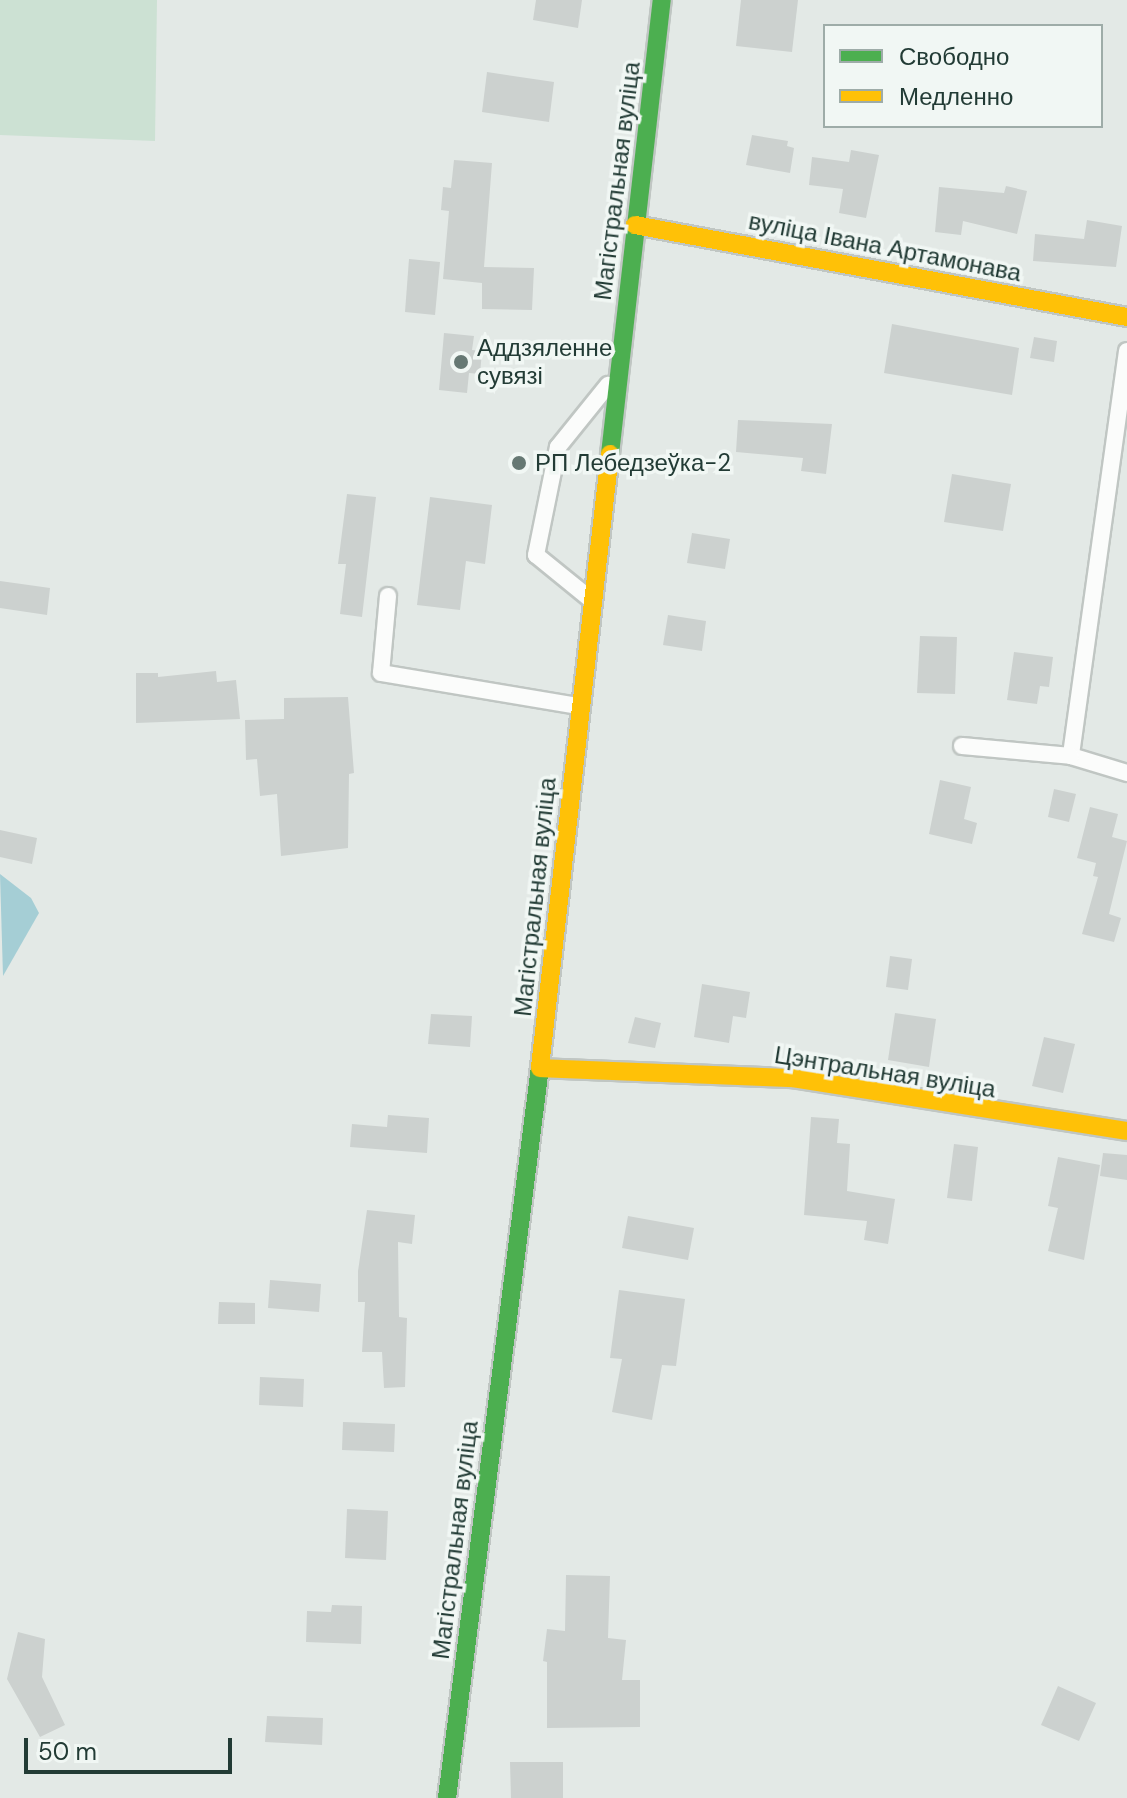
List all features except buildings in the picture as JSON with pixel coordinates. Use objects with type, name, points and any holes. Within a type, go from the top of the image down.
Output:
[{"type":"main road","name":"Магістральная вуліца","points":[[447,1798],[540,1068],[662,0]]},
{"type":"main road","name":"вуліца Івана Артамонава","points":[[635,225],[1127,317]]},
{"type":"main road","name":"Цэнтральная вуліца","points":[[540,1068],[792,1078],[1127,1131]]},
{"type":"lane","points":[[1071,756],[1127,351]]},
{"type":"lane","points":[[593,601],[536,555],[558,447],[618,372]]},
{"type":"lane","points":[[388,596],[381,673],[580,706]]},
{"type":"lane","points":[[962,746],[1071,756],[1127,773]]},
{"type":"green space","points":[[0,0],[157,0],[155,141],[0,135]]},
{"type":"water","points":[[0,874],[31,898],[39,913],[3,976]]},
{"type":"traffic: fast","points":[[610,454],[662,0]]},
{"type":"traffic: fast","points":[[447,1798],[540,1067]]},
{"type":"traffic: slow","points":[[635,225],[1127,317]]},
{"type":"traffic: slow","points":[[540,1067],[610,454]]},
{"type":"traffic: slow","points":[[540,1068],[792,1078],[1127,1131]]},
{"type":"place","name":"Аддзяленне сувязі","points":[[461,362]]},
{"type":"place","name":"РП Лебедзеўка-2","points":[[519,463]]}]
